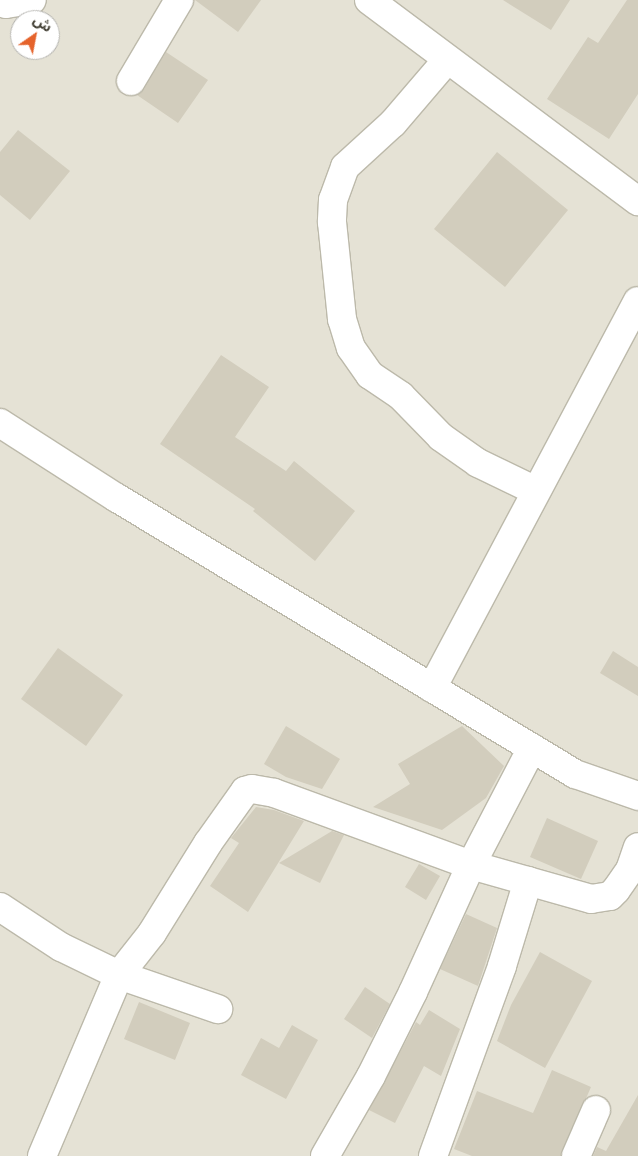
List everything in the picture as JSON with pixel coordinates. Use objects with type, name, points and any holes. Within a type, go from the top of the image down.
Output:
[{"type":"street","points":[[0,2],[6,4],[32,0]]},
{"type":"street","points":[[131,81],[179,0]]},
{"type":"street","points":[[369,0],[446,60],[638,201]]},
{"type":"street","points":[[446,60],[393,123],[345,166],[333,200],[332,222],[342,319],[351,348],[370,376],[401,396],[441,437],[478,463],[536,490]]},
{"type":"street","points":[[432,688],[638,301]]},
{"type":"street","points":[[0,423],[117,498],[575,774],[638,796]]},
{"type":"street","points":[[325,1156],[371,1076],[413,992],[471,865],[532,748]]},
{"type":"street","points":[[42,1156],[119,975],[152,933],[238,798],[252,789],[274,794],[471,865],[591,899],[627,891],[630,870],[638,847]]},
{"type":"street","points":[[433,1156],[489,1003],[528,881]]},
{"type":"street","points":[[0,907],[61,947],[119,975],[218,1008]]},
{"type":"street","points":[[576,1156],[596,1110]]},
{"type":"shaded area","points":[[0,0],[638,0],[638,1156],[0,1156]]},
{"type":"building","points":[[195,0],[261,0],[238,32]]},
{"type":"building","points":[[503,0],[570,0],[551,30]]},
{"type":"building","points":[[627,0],[638,0],[638,94],[609,139],[547,99],[588,37],[598,43]]},
{"type":"building","points":[[166,52],[208,80],[178,123],[137,95],[144,89]]},
{"type":"building","points":[[18,130],[70,171],[30,220],[0,195],[0,152]]},
{"type":"building","points":[[497,152],[568,210],[505,287],[434,229]]},
{"type":"building","points":[[221,355],[269,387],[235,437],[286,471],[294,461],[355,511],[315,561],[253,511],[255,509],[160,444]]},
{"type":"building","points":[[58,648],[123,695],[86,746],[21,699]]},
{"type":"building","points":[[613,651],[638,667],[638,696],[600,673]]},
{"type":"building","points":[[286,726],[340,759],[322,789],[286,777],[264,764]]},
{"type":"building","points":[[462,726],[504,766],[486,798],[442,830],[373,807],[410,784],[398,764]]},
{"type":"building","points":[[256,807],[274,810],[304,821],[248,912],[210,886],[239,843],[231,838]]},
{"type":"building","points":[[547,818],[598,841],[581,879],[530,857]]},
{"type":"building","points":[[332,831],[344,835],[320,883],[279,863]]},
{"type":"building","points":[[419,864],[440,876],[426,900],[405,887]]},
{"type":"building","points":[[466,914],[497,928],[478,986],[440,969]]},
{"type":"building","points":[[540,952],[592,981],[545,1068],[497,1041],[511,1005]]},
{"type":"building","points":[[365,987],[390,1004],[372,1038],[344,1019]]},
{"type":"building","points":[[139,1002],[190,1023],[175,1060],[124,1039]]},
{"type":"building","points":[[429,1010],[460,1029],[441,1076],[424,1066],[395,1123],[369,1110],[416,1022],[420,1025]]},
{"type":"building","points":[[292,1025],[318,1040],[286,1099],[241,1075],[261,1038],[279,1048]]},
{"type":"building","points":[[552,1070],[591,1087],[561,1156],[472,1156],[454,1149],[477,1091],[533,1113]]},
{"type":"building","points":[[638,1095],[638,1156],[593,1156],[597,1147],[606,1151]]}]
